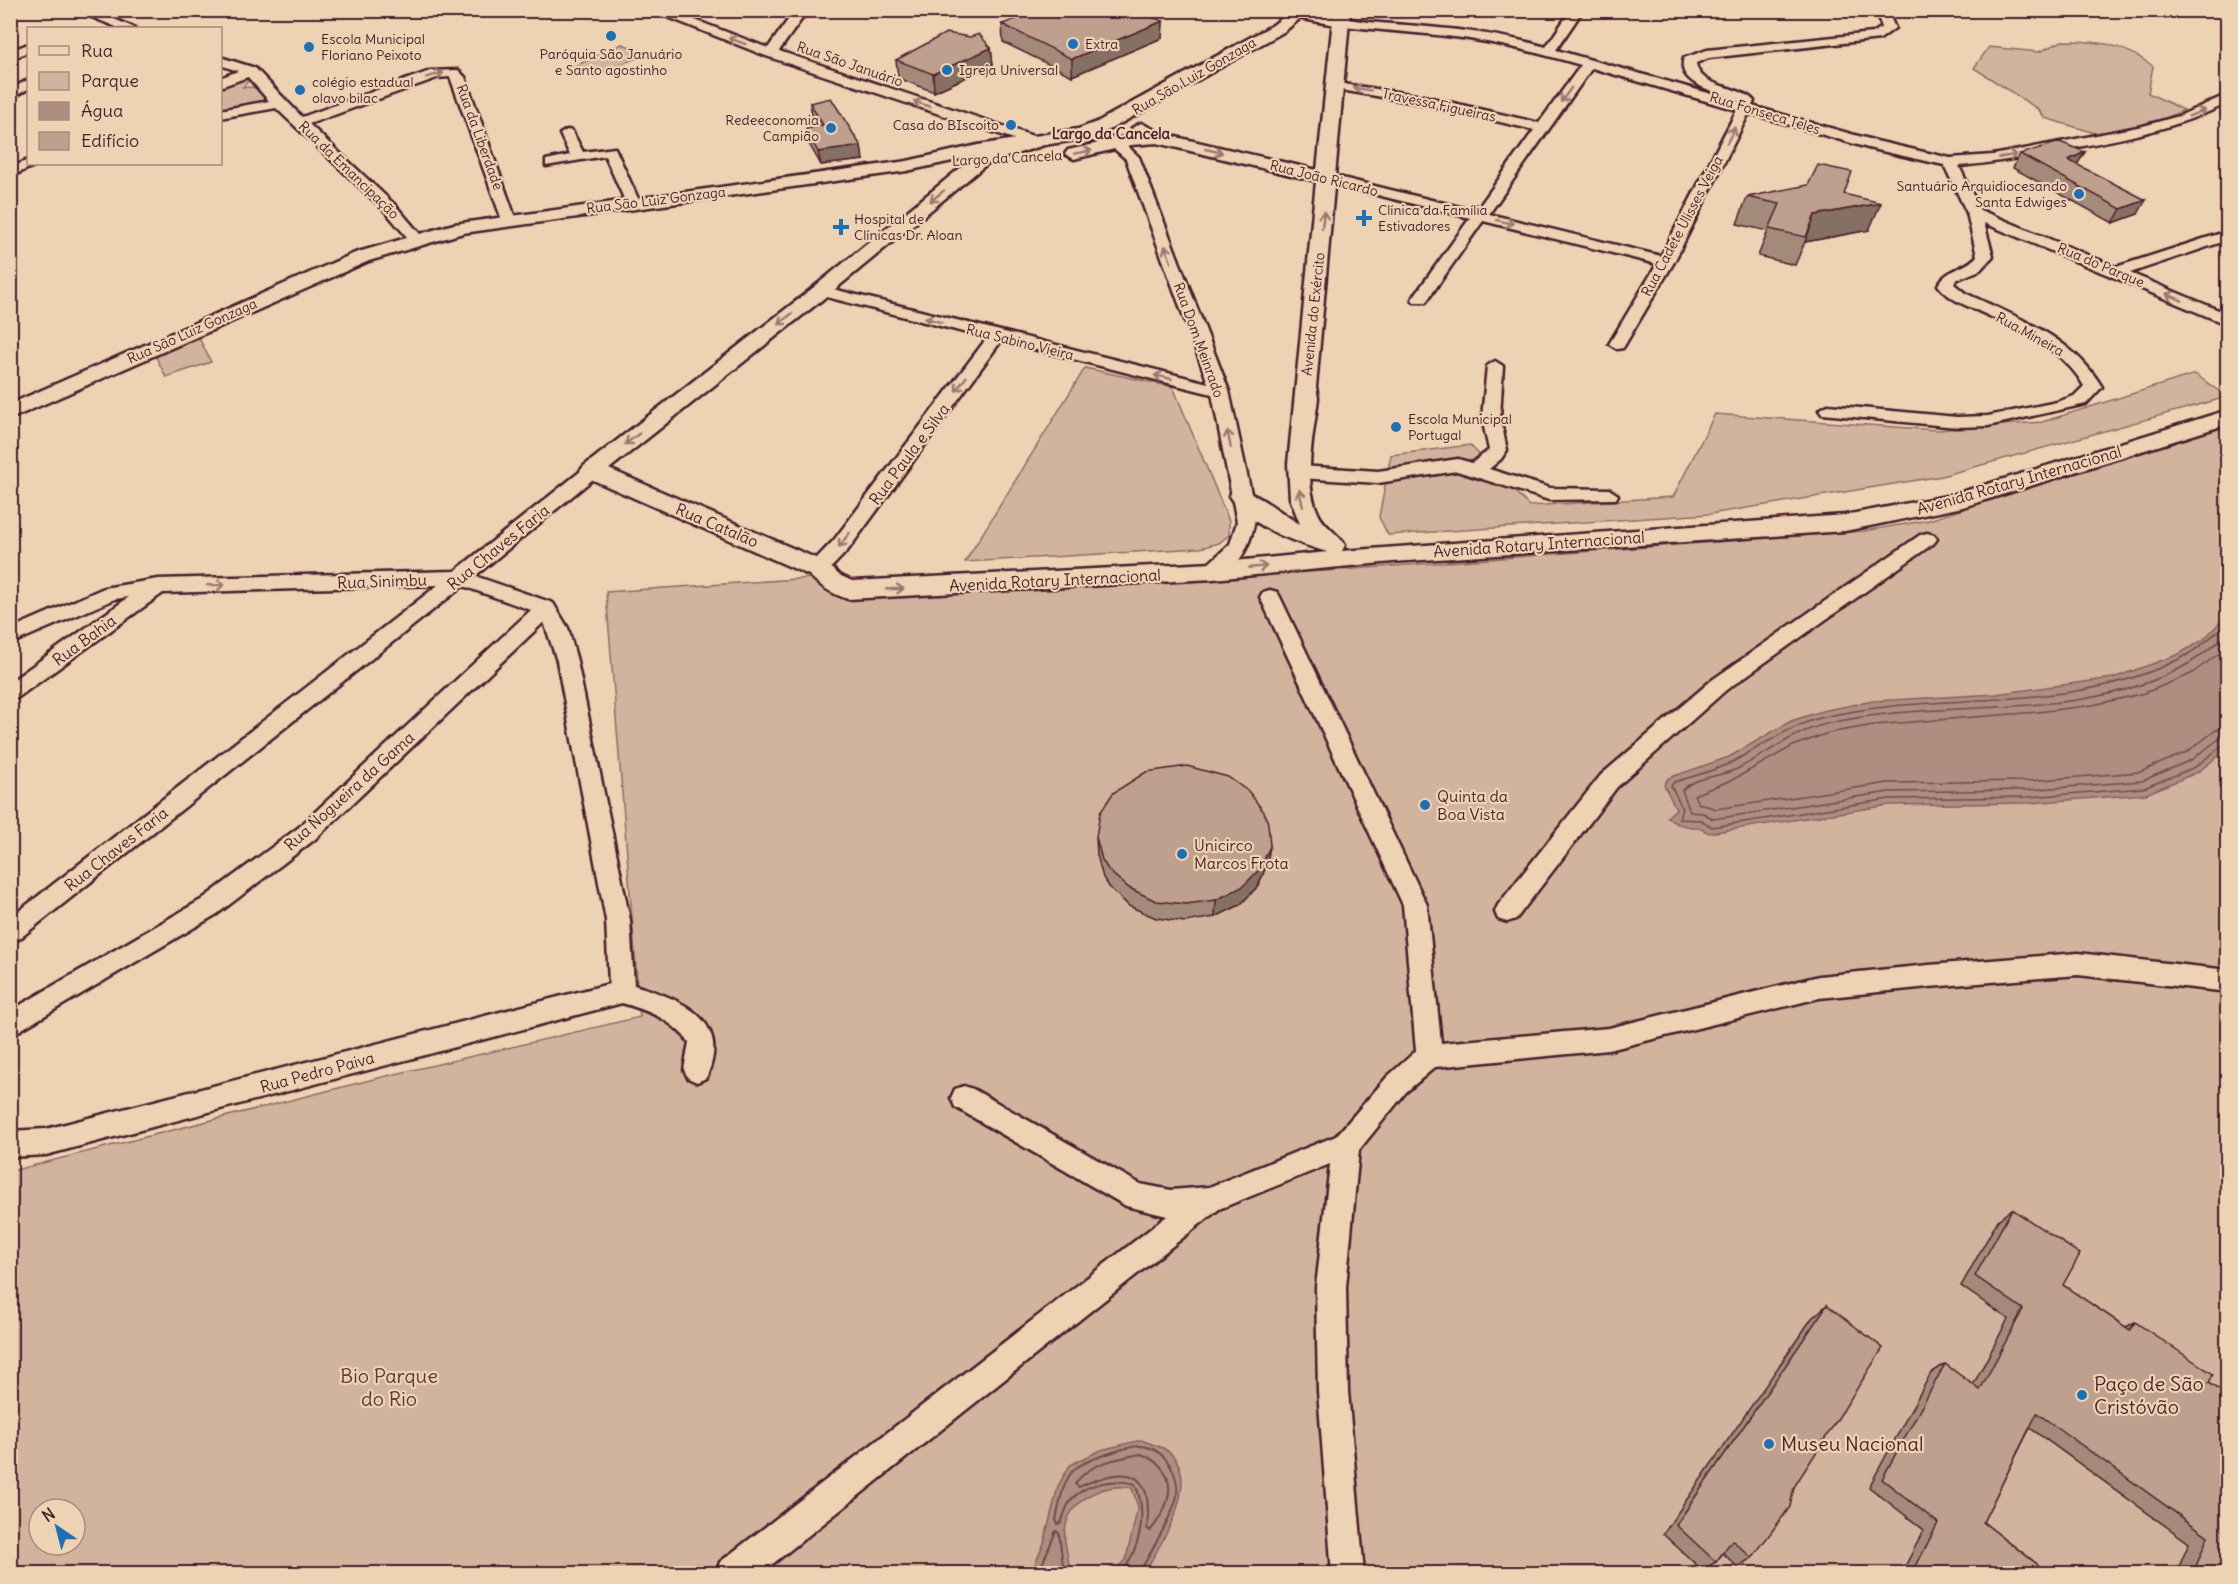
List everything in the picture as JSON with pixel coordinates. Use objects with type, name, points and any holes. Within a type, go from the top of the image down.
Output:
[{"type":"main road","name":"Rua São Luiz Gonzaga","points":[[10,412],[362,257],[461,228],[927,163],[978,150],[1082,134],[1113,122],[1140,107],[1301,12]]},
{"type":"main road","name":"Avenida do Exército","points":[[1333,545],[1312,525],[1303,508],[1299,489],[1305,387],[1341,16]]},
{"type":"main road","points":[[1140,107],[1137,117],[1140,128],[1157,138]]},
{"type":"main road","name":"Rua João Ricardo","points":[[1157,138],[1326,178]]},
{"type":"main road","name":"Largo da Cancela","points":[[927,163],[1057,156],[1116,143],[1157,138]]},
{"type":"main road","points":[[982,159],[1037,142]]},
{"type":"main road","name":"Rua Chaves Faria","points":[[592,471],[821,291],[982,159]]},
{"type":"main road","name":"Avenida Rotary Internacional","points":[[838,585],[856,590],[917,588],[1213,571],[1393,554],[1801,527],[1894,515],[1954,502],[2228,417]]},
{"type":"main road","name":"Rua Catalão","points":[[592,471],[818,569],[838,585]]},
{"type":"main road","points":[[1241,496],[1275,522],[1296,533],[1362,552],[1393,554]]},
{"type":"street","points":[[80,10],[126,27]]},
{"type":"street","points":[[81,25],[116,10]]},
{"type":"street","name":"Rua São Januário","points":[[656,10],[771,53],[1037,142]]},
{"type":"street","points":[[771,53],[802,10]]},
{"type":"street","points":[[1550,51],[1577,10]]},
{"type":"street","points":[[1745,107],[1747,100],[1741,96],[1698,81],[1690,74],[1689,61],[1707,54],[1876,36],[1889,28],[1881,10]]},
{"type":"street","name":"Rua Fonseca Teles","points":[[1301,12],[1497,39],[1550,51],[1873,145],[1950,162],[1993,159],[2145,130],[2184,119],[2228,98]]},
{"type":"street","points":[[10,58],[27,49]]},
{"type":"street","points":[[10,58],[27,64]]},
{"type":"street","points":[[222,62],[250,71]]},
{"type":"street","points":[[1420,298],[1590,62]]},
{"type":"street","points":[[222,82],[250,71]]},
{"type":"street","name":"Rua da Emancipação","points":[[250,71],[278,102],[390,208],[417,240]]},
{"type":"street","name":"Rua da Liberdade","points":[[301,122],[435,74],[453,73],[458,77],[509,220]]},
{"type":"street","points":[[11,94],[27,85]]},
{"type":"street","name":"Travessa Figueiras","points":[[1335,85],[1423,100],[1542,128]]},
{"type":"street","points":[[11,94],[27,96]]},
{"type":"street","points":[[222,114],[252,110],[278,102]]},
{"type":"street","name":"Rua Cadete Ulisses Veiga","points":[[1617,344],[1666,262],[1745,107]]},
{"type":"street","points":[[567,134],[578,156]]},
{"type":"street","points":[[1082,134],[1116,143]]},
{"type":"street","name":"Rua Dom Meinrado","points":[[1116,143],[1132,157],[1220,391],[1246,512],[1247,528],[1242,544],[1230,559],[1213,571]]},
{"type":"street","points":[[551,163],[610,151],[633,203]]},
{"type":"street","name":"Rua Mineira","points":[[1828,410],[1957,422],[1988,421],[2080,400],[2090,393],[2093,387],[2088,375],[2059,349],[1959,296],[1946,285],[1950,277],[1976,266],[1983,261],[1985,256],[1974,213],[1950,162]]},
{"type":"street","points":[[10,173],[29,165]]},
{"type":"street","name":"Rua João Ricardo","points":[[1326,178],[1666,262]]},
{"type":"street","name":"Rua do Parque","points":[[1974,213],[2228,320]]},
{"type":"street","points":[[2118,272],[2228,235]]},
{"type":"street","name":"Rua Sabino Vieira","points":[[821,291],[996,337],[1220,391]]},
{"type":"street","name":"Rua Paula e Silva","points":[[818,569],[841,545],[996,337]]},
{"type":"street","points":[[1477,469],[1498,450],[1491,418],[1494,366]]},
{"type":"street","points":[[1300,472],[1378,477],[1458,465],[1477,469],[1549,494],[1609,495]]},
{"type":"street","name":"Rua Chaves Faria","points":[[10,932],[460,579],[592,471]]},
{"type":"street","points":[[1506,912],[1617,773],[1719,685],[1927,539]]},
{"type":"street","name":"Rua Sinimbu","points":[[10,637],[111,593],[158,586],[460,579],[546,609]]},
{"type":"street","name":"Rua Bahia","points":[[10,693],[158,586]]},
{"type":"street","points":[[1270,597],[1415,905],[1429,1056]]},
{"type":"street","points":[[546,609],[558,628],[583,740],[618,920],[622,992],[670,1006],[690,1022],[702,1039],[698,1070]]},
{"type":"street","name":"Rua Nogueira da Gama","points":[[10,1025],[209,908],[306,834],[546,609]]},
{"type":"street","points":[[732,1574],[1209,1200],[1346,1145],[1397,1084],[1429,1056],[1609,1038],[1819,987],[1929,976],[2078,964],[2228,981]]},
{"type":"street","name":"Rua Pedro Paiva","points":[[10,1144],[46,1142],[622,992]]},
{"type":"street","points":[[963,1098],[1136,1197],[1171,1203],[1209,1200]]},
{"type":"street","points":[[1346,1145],[1331,1287],[1333,1391],[1348,1574]]},
{"type":"green space","points":[[2062,41],[2099,43],[2131,52],[2153,66],[2148,93],[2184,110],[2143,128],[2095,133],[2045,118],[2038,109],[1974,68],[1989,47],[2039,52]]},
{"type":"green space","points":[[622,44],[648,53],[596,75],[573,67]]},
{"type":"green space","points":[[240,79],[249,80],[243,87],[262,88],[268,100],[264,104],[222,111],[222,86]]},
{"type":"green space","points":[[198,336],[211,362],[166,377],[153,351]]},
{"type":"green space","points":[[1085,368],[1173,387],[1229,521],[1229,535],[1219,543],[1200,548],[965,562]]},
{"type":"green space","points":[[2195,374],[2227,397],[1942,476],[1710,514],[1388,535],[1379,517],[1391,455],[1470,445],[1529,506],[1673,497],[1715,414],[1937,430],[2042,422]]},
{"type":"green space","name":"Quinta da Boa Vista","points":[[2227,424],[2227,1573],[11,1574],[11,1171],[374,1079],[640,1017],[606,592],[812,578],[841,593],[1327,571],[1864,531],[1929,520]]},
{"type":"water","points":[[2227,615],[2227,749],[2198,772],[2146,794],[2029,803],[1890,805],[1709,833],[1699,828],[1677,824],[1667,817],[1676,809],[1664,785],[1668,778],[1729,757],[1791,721],[1822,711],[1873,701],[1996,694],[2113,678],[2177,655],[2203,640]]},
{"type":"water","points":[[1141,1440],[1163,1448],[1176,1460],[1181,1474],[1181,1491],[1177,1509],[1144,1573],[1112,1573],[1126,1559],[1138,1507],[1132,1488],[1121,1487],[1099,1491],[1080,1502],[1073,1510],[1065,1531],[1069,1573],[1031,1573],[1044,1543],[1058,1486],[1070,1465],[1101,1450]]},
{"type":"building","points":[[1042,10],[1132,10],[1163,21],[1072,59],[1002,24]]},
{"type":"building","points":[[946,33],[970,37],[979,34],[991,48],[933,74],[896,60]]},
{"type":"building","points":[[831,98],[861,146],[818,152],[806,129],[823,125],[810,103]]},
{"type":"building","points":[[2060,142],[2085,152],[2068,160],[2146,200],[2121,209],[2020,154]]},
{"type":"building","points":[[1818,165],[1852,172],[1844,194],[1881,203],[1815,215],[1806,237],[1769,229],[1780,204],[1747,197],[1808,185]]},
{"type":"building","name":"Unicirco Marcos Frota","points":[[1187,766],[1228,777],[1249,792],[1264,812],[1268,823],[1270,846],[1260,869],[1242,887],[1216,900],[1186,904],[1156,901],[1129,888],[1109,871],[1102,860],[1096,837],[1100,813],[1113,793],[1146,772]]},
{"type":"building","name":"Paço de São Cristóvão","points":[[2012,1209],[2080,1254],[2063,1285],[2130,1330],[2135,1322],[2213,1374],[2209,1383],[2228,1395],[2228,1574],[2193,1574],[2208,1536],[2037,1413],[1983,1522],[2050,1574],[1912,1574],[1938,1523],[1882,1479],[1945,1364],[1980,1390],[2023,1309],[1975,1276]]},
{"type":"building","points":[[1827,1305],[1883,1348],[1794,1487],[1790,1507],[1752,1558],[1732,1540],[1716,1562],[1676,1525]]},
{"type":"place","name":"Paróquia São Januário e Santo agostinho","points":[[611,36]]},
{"type":"place","name":"Extra","points":[[1073,44]]},
{"type":"place","name":"Escola Municipal Floriano Peixoto","points":[[309,47]]},
{"type":"place","name":"Igreja Universal","points":[[947,70]]},
{"type":"place","name":"colégio estadual olavo bilac","points":[[300,90]]},
{"type":"place","name":"Casa do BIscoito","points":[[1011,125]]},
{"type":"place","name":"Redeeconomia Campião","points":[[831,128]]},
{"type":"place","name":"Santuário Arquidiocesando Santa Edwiges","points":[[2079,194]]},
{"type":"place","name":"Clínica da Família Estivadores","points":[[1364,218]]},
{"type":"place","name":"Hospital de Clínicas Dr. Aloan","points":[[841,227]]},
{"type":"place","name":"Escola Municipal Portugal","points":[[1396,427]]},
{"type":"place","name":"Quinta da Boa Vista","points":[[1425,805]]},
{"type":"place","name":"Unicirco Marcos Frota","points":[[1182,854]]},
{"type":"place","name":"Paço de São Cristóvão","points":[[2082,1395]]},
{"type":"place","name":"Museu Nacional","points":[[1769,1444]]},
{"type":"district","name":"Largo da Cancela","points":[[1111,134]]},
{"type":"park label","name":"Bio Parque do Rio","points":[[389,1388]]}]
